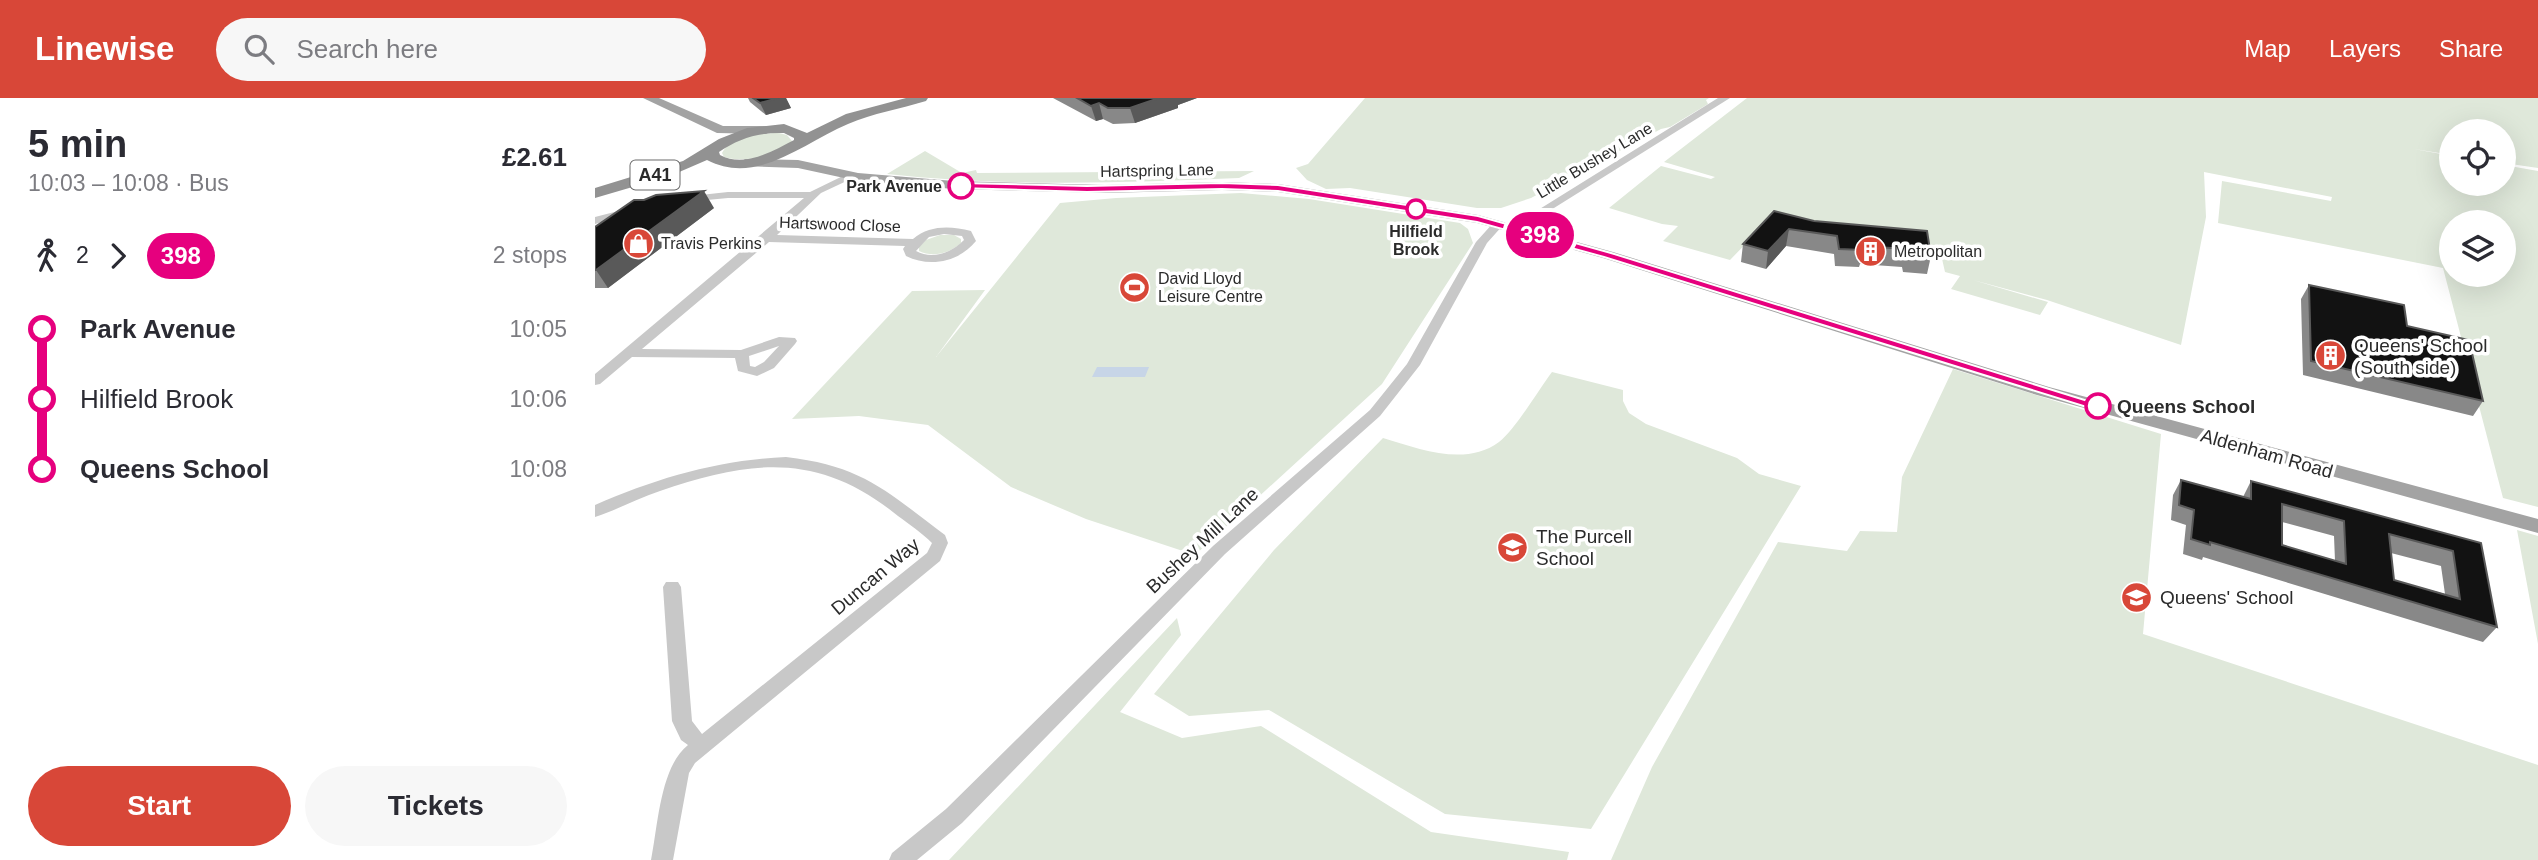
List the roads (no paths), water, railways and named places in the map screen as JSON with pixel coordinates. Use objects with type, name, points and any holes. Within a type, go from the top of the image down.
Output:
[{"type":"highway","points":[[844,120],[774,157],[739,163],[716,160],[715,150],[741,136],[844,120],[921,98]]},
{"type":"highway","points":[[769,130],[797,132],[801,136],[798,144]]},
{"type":"highway","name":"A41","points":[[595,193],[688,164],[715,150]]},
{"type":"highway","name":"A41","points":[[595,199],[684,172],[739,163]]},
{"type":"main road","points":[[649,98],[721,130],[769,130]]},
{"type":"main road","points":[[715,150],[721,130]]},
{"type":"main road","points":[[797,164],[798,144]]},
{"type":"main road","name":"Hartspring Lane","points":[[739,163],[797,164],[849,176],[954,185],[1031,188],[1278,188],[1515,228]]},
{"type":"main road","name":"Aldenham Road","points":[[1515,228],[2043,391],[2538,526]]},
{"type":"street","name":"Little Bushey Lane","points":[[1515,228],[1725,98]]},
{"type":"street","points":[[815,193],[815,188],[823,180],[822,170]]},
{"type":"street","points":[[595,381],[766,238],[815,193],[849,176]]},
{"type":"street","points":[[677,201],[728,195],[815,193]]},
{"type":"street","points":[[595,220],[641,208]]},
{"type":"street","name":"Bushey Mill Lane","points":[[900,860],[954,816],[1219,550],[1375,414],[1413,365],[1482,242],[1498,224]]},
{"type":"street","name":"Hartswood Close","points":[[766,238],[913,243]]},
{"type":"street","points":[[629,353],[742,354]]},
{"type":"street","name":"Duncan Way","points":[[595,511],[674,479],[707,471],[750,464],[795,464],[845,474],[866,484],[939,539],[939,549],[934,557],[688,757],[679,770],[662,860]]},
{"type":"street","points":[[671,587],[682,721],[688,734],[702,745]]},
{"type":"water","points":[[1097,367],[1149,367],[1145,377],[1092,377]]},
{"type":"place","name":"Park Avenue","points":[[961,186]]},
{"type":"place","name":"Hilfield Brook","points":[[1416,209]]},
{"type":"place","name":"Travis Perkins","points":[[638,243]]},
{"type":"place","name":"Metropolitan","points":[[1871,251]]},
{"type":"place","name":"David Lloyd Leisure Centre","points":[[1135,287]]},
{"type":"place","name":"Queens' School (South side)","points":[[2331,356]]},
{"type":"place","name":"Queens School","points":[[2098,406]]},
{"type":"place","name":"The Purcell School","points":[[1513,547]]},
{"type":"place","name":"Queens' School","points":[[2137,597]]}]
